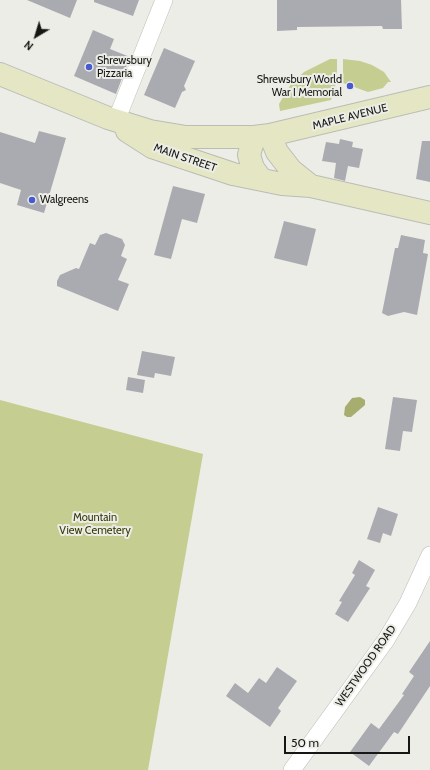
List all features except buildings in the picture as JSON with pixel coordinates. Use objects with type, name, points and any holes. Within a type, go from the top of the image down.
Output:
[{"type":"main road","name":"MAIN STREET","points":[[0,74],[116,121],[150,131],[186,137],[262,136],[291,170],[311,186]]},
{"type":"main road","name":"MAPLE AVENUE","points":[[262,136],[430,97]]},
{"type":"main road","name":"MAIN STREET","points":[[116,121],[136,138],[152,147],[233,174],[282,184],[311,186],[430,213]]},
{"type":"main road","points":[[261,179],[253,168],[249,155],[262,136]]},
{"type":"street","points":[[116,121],[164,0]]},
{"type":"street","name":"WESTWOOD ROAD","points":[[292,770],[386,640],[408,603],[430,555]]},
{"type":"green space","points":[[330,59],[337,59],[337,80],[331,100],[280,111],[279,104],[291,84],[304,72]]},
{"type":"green space","points":[[343,59],[360,61],[372,65],[384,72],[391,82],[388,82],[383,88],[368,92],[343,83]]},
{"type":"green space","name":"Mountain View Cemetery","points":[[0,400],[203,454],[148,770],[0,770]]},
{"type":"shaded area","points":[[360,397],[365,400],[365,405],[351,417],[344,415],[345,407],[352,398]]},
{"type":"place","name":"Shrewsbury Pizzaria","points":[[89,67]]},
{"type":"place","name":"Shrewsbury World War I Memorial","points":[[350,86]]},
{"type":"place","name":"Walgreens","points":[[32,200]]}]
